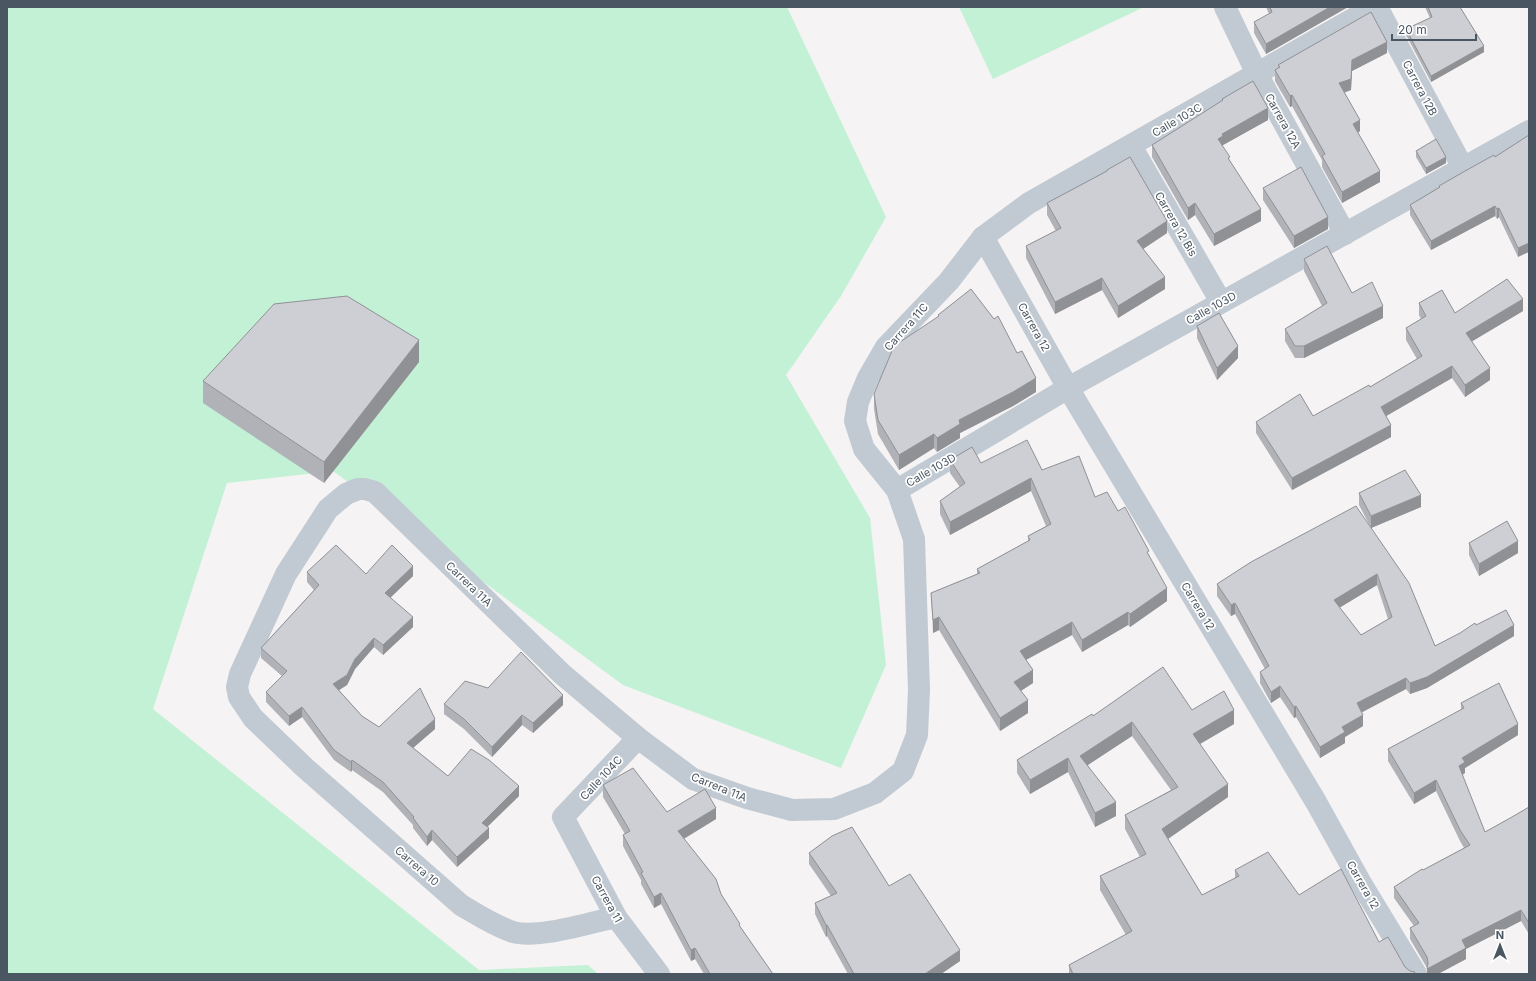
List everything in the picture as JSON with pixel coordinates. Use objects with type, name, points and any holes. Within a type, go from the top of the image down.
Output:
[{"type":"street","name":"Carrera 12A","points":[[1224,7],[1257,74],[1345,234]]},
{"type":"street","name":"Calle 103C","points":[[983,237],[1029,203],[1375,7]]},
{"type":"street","name":"Carrera 12B","points":[[1375,7],[1463,168]]},
{"type":"street","name":"Calle 103D","points":[[897,490],[1068,388],[1529,132]]},
{"type":"street","name":"Carrera 12 Bis","points":[[1131,146],[1221,302]]},
{"type":"street","name":"Carrera 12","points":[[983,237],[1068,388],[1312,795],[1362,885],[1416,974]]},
{"type":"street","name":"Carrera 11C","points":[[897,490],[864,449],[855,422],[858,402],[868,378],[886,347],[949,281],[983,237]]},
{"type":"street","name":"Carrera 11A","points":[[253,718],[239,697],[237,687],[240,674],[286,574],[328,509],[346,494],[358,489],[366,489],[375,492],[562,674],[638,738],[693,778],[747,798],[792,810],[834,809],[875,793],[903,771],[917,735],[919,690],[914,539],[897,490]]},
{"type":"street","name":"Carrera 10","points":[[253,718],[304,766],[456,900],[484,919],[514,932],[538,934],[616,917]]},
{"type":"street","name":"Calle 104C","points":[[563,817],[638,738]]},
{"type":"street","name":"Carrera 11","points":[[563,817],[616,917],[659,974]]},
{"type":"green space","points":[[7,7],[787,7],[886,217],[841,296],[786,375],[870,518],[886,665],[841,768],[623,685],[333,471],[227,483],[153,709],[479,970],[588,965],[598,974],[7,974]]},
{"type":"green space","points":[[959,7],[1144,7],[993,79]]},
{"type":"building","points":[[1270,7],[1330,7],[1266,44],[1254,22],[1272,12]]},
{"type":"building","points":[[1428,7],[1460,7],[1484,46],[1431,76],[1406,29],[1432,17]]},
{"type":"building","points":[[1371,12],[1387,42],[1352,60],[1351,79],[1339,83],[1360,120],[1353,124],[1380,171],[1342,192],[1322,156],[1325,154],[1292,95],[1290,96],[1275,70],[1280,67],[1278,65]]},
{"type":"building","points":[[1253,81],[1268,108],[1222,134],[1223,136],[1218,139],[1230,157],[1228,158],[1261,209],[1214,234],[1195,203],[1188,208],[1152,145],[1223,100],[1222,99]]},
{"type":"building","points":[[1529,135],[1529,243],[1518,248],[1499,208],[1497,209],[1495,206],[1431,241],[1410,205],[1465,171],[1494,155],[1495,157]]},
{"type":"building","points":[[1436,139],[1446,157],[1426,168],[1416,151]]},
{"type":"building","points":[[1130,157],[1167,221],[1137,241],[1165,277],[1118,306],[1102,278],[1055,302],[1026,246],[1061,228],[1047,203]]},
{"type":"building","points":[[1301,167],[1328,217],[1294,236],[1263,188]]},
{"type":"building","points":[[1327,246],[1352,293],[1372,282],[1383,306],[1304,346],[1295,346],[1285,329],[1327,303],[1304,259]]},
{"type":"building","points":[[1507,279],[1523,299],[1466,333],[1490,368],[1465,385],[1452,366],[1381,407],[1391,425],[1292,478],[1256,422],[1300,394],[1313,416],[1369,385],[1370,387],[1422,356],[1406,328],[1426,316],[1419,303],[1442,290],[1455,313]]},
{"type":"building","points":[[971,289],[994,319],[998,316],[1017,353],[1022,351],[1036,378],[1013,392],[959,420],[960,424],[937,438],[934,434],[899,455],[878,420],[874,394],[894,346],[939,316],[938,315]]},
{"type":"building","points":[[347,296],[419,340],[324,462],[203,381],[274,304]]},
{"type":"building","points":[[1219,313],[1238,346],[1217,368],[1197,326]]},
{"type":"building","points":[[1027,440],[1042,470],[1079,456],[1095,497],[1107,492],[1118,511],[1125,507],[1167,588],[1130,614],[1128,612],[1082,640],[1072,622],[1020,651],[1033,670],[1014,682],[1028,700],[1000,718],[939,617],[933,620],[931,593],[980,573],[977,569],[1030,540],[1028,536],[1051,524],[1031,478],[950,522],[940,501],[965,483],[950,460],[972,447],[981,463]]},
{"type":"building","points":[[1405,470],[1421,495],[1371,516],[1359,493]]},
{"type":"building","points":[[1356,506],[1409,583],[1435,646],[1475,623],[1476,625],[1506,610],[1514,625],[1427,677],[1410,683],[1406,678],[1357,703],[1363,715],[1342,727],[1345,732],[1320,747],[1296,706],[1294,707],[1280,686],[1271,692],[1260,672],[1269,666],[1235,603],[1231,605],[1217,584],[1251,562]],"holes":[[[1377,574],[1392,617],[1361,635],[1334,600]]]},
{"type":"building","points":[[1507,521],[1518,541],[1479,564],[1469,543]]},
{"type":"building","points":[[336,545],[366,574],[392,545],[413,566],[385,593],[413,617],[383,645],[374,638],[355,659],[347,675],[333,684],[362,716],[379,727],[420,688],[435,719],[407,743],[448,776],[471,749],[489,760],[519,786],[482,823],[489,828],[457,857],[432,830],[427,837],[413,818],[414,817],[383,782],[352,760],[351,762],[334,750],[302,707],[289,716],[266,692],[287,671],[261,648],[319,585],[307,572]]},
{"type":"building","points":[[521,652],[563,695],[533,723],[522,715],[492,747],[464,719],[444,704],[465,681],[488,688]]},
{"type":"building","points":[[1163,667],[1192,710],[1224,691],[1234,710],[1193,734],[1228,784],[1162,829],[1202,895],[1239,876],[1235,870],[1268,852],[1299,895],[1341,869],[1379,942],[1388,937],[1405,967],[1410,971],[1415,972],[1413,974],[1073,974],[1069,965],[1132,931],[1100,876],[1146,854],[1125,815],[1178,787],[1132,722],[1080,756],[1116,802],[1095,813],[1068,758],[1030,780],[1017,760],[1092,714],[1093,716]]},
{"type":"building","points":[[1499,683],[1518,724],[1462,758],[1465,762],[1459,766],[1485,832],[1529,807],[1529,923],[1521,910],[1462,940],[1466,948],[1427,969],[1427,957],[1410,928],[1419,923],[1394,887],[1422,869],[1423,870],[1470,845],[1460,830],[1436,780],[1414,793],[1388,749],[1464,708],[1461,703]]},
{"type":"building","points":[[633,768],[667,812],[705,789],[716,808],[678,831],[716,879],[721,894],[740,924],[739,925],[773,974],[710,974],[695,948],[691,950],[661,893],[654,897],[641,873],[643,872],[623,835],[630,831],[603,785]]},
{"type":"building","points":[[852,827],[889,886],[910,874],[960,950],[925,974],[854,974],[815,903],[837,893],[809,853],[832,836]]}]
